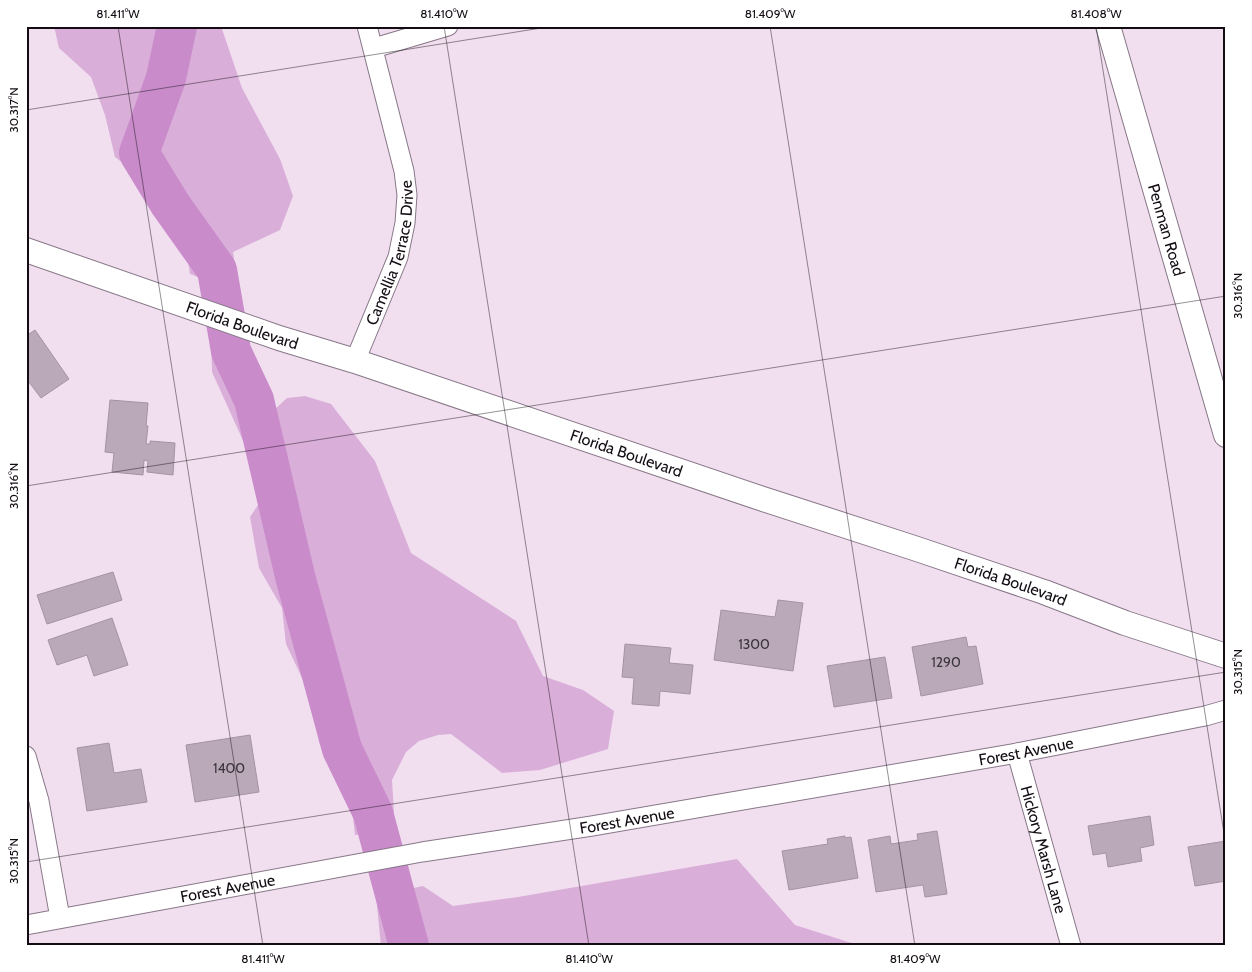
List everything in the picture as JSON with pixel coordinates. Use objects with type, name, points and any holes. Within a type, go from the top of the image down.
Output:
[{"type":"street","name":"Camellia Terrace Drive","points":[[356,361],[398,257],[405,223],[407,196],[404,171],[368,26]]},
{"type":"street","points":[[374,48],[448,26]]},
{"type":"street","name":"Penman Road","points":[[1108,26],[1226,435]]},
{"type":"street","name":"Florida Boulevard","points":[[26,250],[279,338],[356,361],[926,552],[1044,592],[1125,623],[1226,656]]},
{"type":"street","name":"Forest Avenue","points":[[26,925],[422,852],[592,826],[1017,753],[1205,716],[1226,710]]},
{"type":"street","name":"Hickory Marsh Lane","points":[[1017,753],[1071,946]]},
{"type":"street","points":[[26,756],[39,801],[60,918]]},
{"type":"shaded area","points":[[54,26],[221,26],[242,88],[280,159],[293,196],[280,230],[233,252],[239,292],[190,274],[185,240],[132,170],[115,157],[105,115],[91,77],[59,48]]},
{"type":"shaded area","points":[[211,339],[253,355],[274,410],[287,398],[305,396],[331,404],[375,461],[411,553],[516,621],[543,676],[583,690],[614,711],[608,749],[540,770],[502,773],[451,734],[438,735],[419,741],[406,752],[392,780],[395,830],[355,835],[349,785],[329,766],[319,742],[312,699],[286,644],[282,608],[259,568],[250,517],[258,505],[259,476],[212,372]]},
{"type":"shaded area","points":[[737,859],[795,925],[861,946],[381,946],[376,896],[423,886],[453,906],[518,897]]},
{"type":"building","points":[[35,330],[69,379],[41,398],[26,378],[26,336]]},
{"type":"building","points":[[110,400],[148,403],[146,444],[150,444],[150,441],[175,443],[173,475],[147,472],[148,461],[144,460],[143,475],[112,472],[114,453],[105,452]]},
{"type":"building","points":[[113,572],[122,600],[47,624],[37,595]]},
{"type":"building","points":[[778,600],[803,603],[793,671],[714,660],[721,610],[775,617]]},
{"type":"building","points":[[112,618],[128,665],[94,676],[87,655],[57,665],[48,640]]},
{"type":"building","points":[[966,637],[968,647],[976,646],[983,684],[921,696],[912,647]]},
{"type":"building","points":[[625,644],[671,648],[669,663],[693,665],[690,694],[660,691],[659,706],[632,704],[634,678],[622,677]]},
{"type":"building","points":[[885,657],[892,698],[834,707],[827,666]]},
{"type":"building","points":[[250,735],[259,792],[195,802],[186,745]]},
{"type":"building","points":[[109,743],[114,773],[141,769],[147,802],[87,811],[77,748]]},
{"type":"building","points":[[1150,816],[1154,845],[1140,848],[1142,861],[1108,867],[1106,853],[1093,855],[1088,826]]},
{"type":"building","points":[[937,831],[947,894],[925,897],[923,885],[876,892],[868,840],[890,836],[891,844],[918,840],[917,834]]},
{"type":"building","points":[[845,836],[845,838],[851,837],[858,878],[789,890],[782,851],[828,844],[827,839]]},
{"type":"building","points":[[1226,841],[1226,881],[1195,886],[1188,847]]},
{"type":"waterway","points":[[177,26],[166,78],[139,153],[170,204],[217,270],[231,351],[254,400],[295,576],[342,749],[373,813],[409,946]]}]
